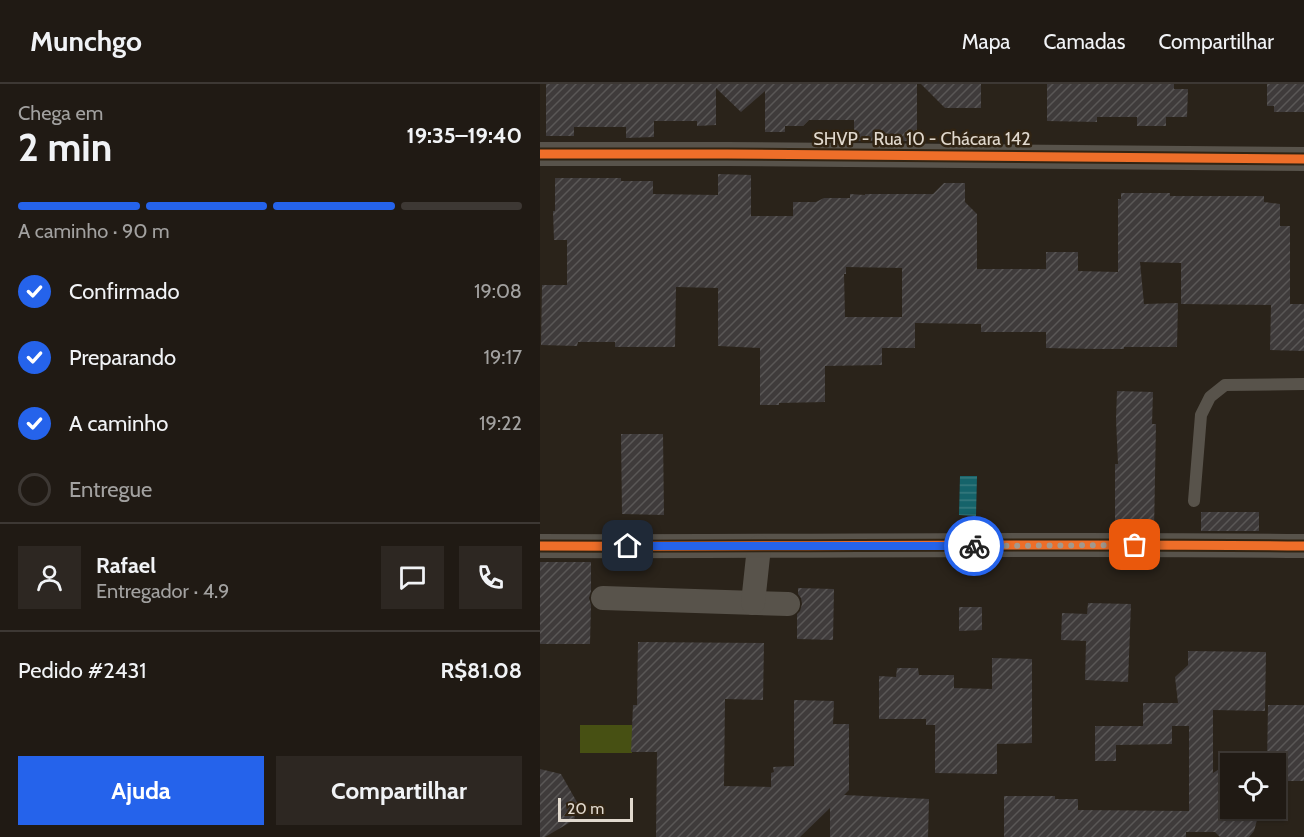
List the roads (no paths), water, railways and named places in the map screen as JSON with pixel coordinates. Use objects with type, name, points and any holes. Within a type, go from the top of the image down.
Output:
[{"type":"street","name":"SHVP - Rua 10 - Chácara 142","points":[[540,154],[1304,159]]},
{"type":"street","points":[[540,546],[1304,546]]},
{"type":"street","points":[[753,603],[759,547]]},
{"type":"street","points":[[603,598],[788,604]]},
{"type":"lane","points":[[1194,501],[1201,415],[1210,397],[1225,386],[1304,384]]},
{"type":"water","points":[[960,476],[977,476],[976,516],[959,515]]}]
